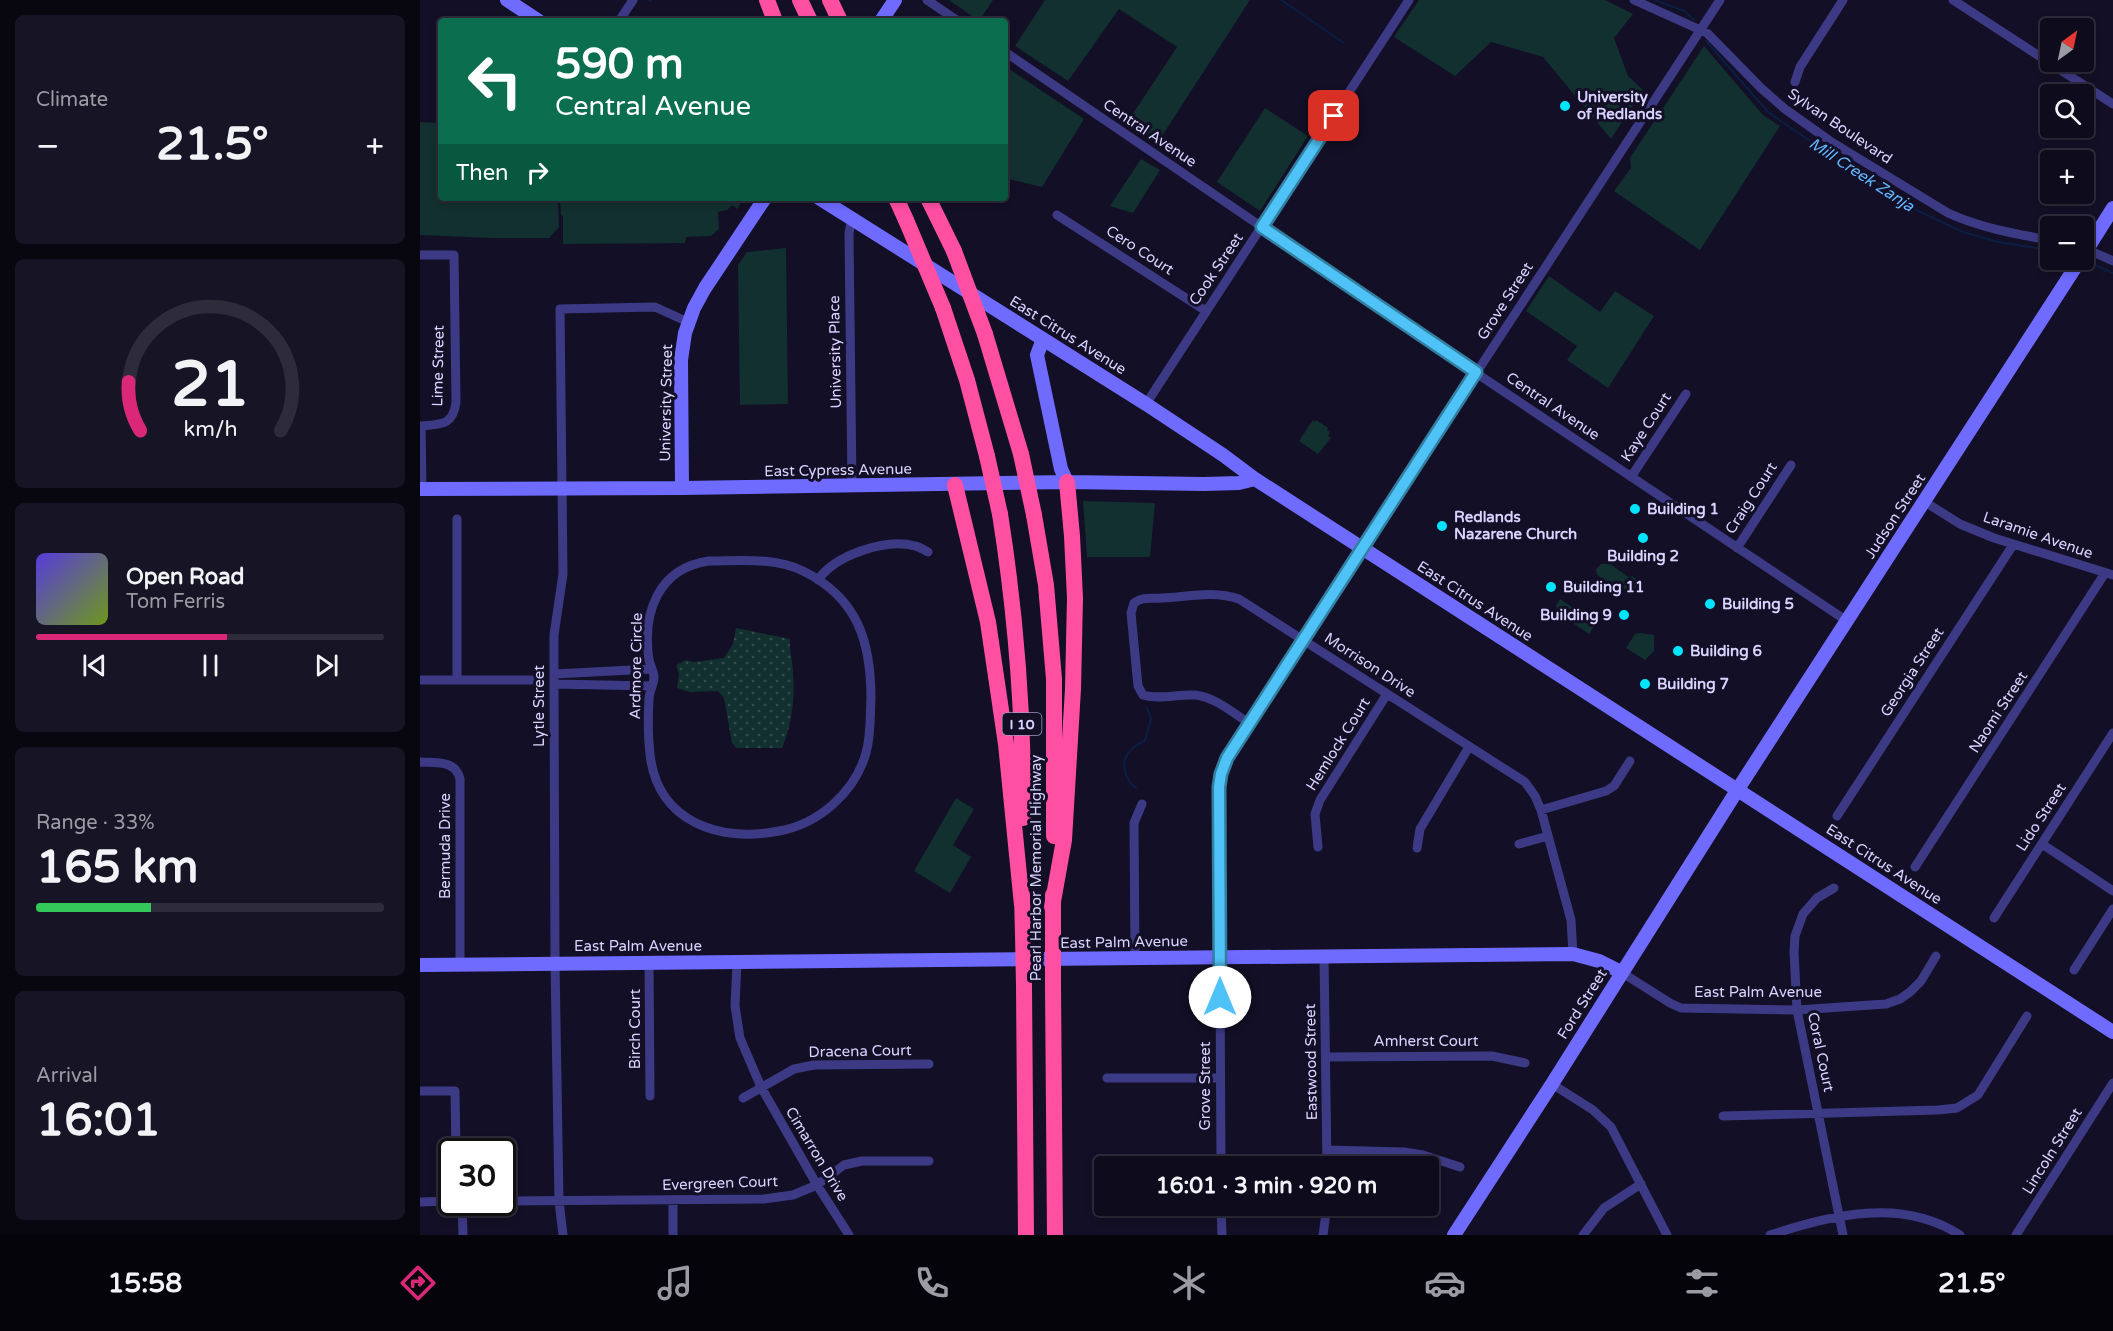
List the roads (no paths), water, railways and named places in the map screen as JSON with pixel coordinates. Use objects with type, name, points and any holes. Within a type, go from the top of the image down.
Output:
[{"type":"highway","points":[[766,0],[774,18]]},
{"type":"highway","points":[[800,0],[809,18]]},
{"type":"highway","points":[[830,0],[839,18]]},
{"type":"highway","name":"Pearl Harbor Memorial Highway","points":[[897,201],[943,308],[968,380],[1000,514],[1010,576],[1019,673],[1023,753],[1022,905],[1026,1235]]},
{"type":"highway","name":"Pearl Harbor Memorial Highway","points":[[929,201],[954,251],[985,334],[1021,454],[1046,585],[1054,679],[1052,907],[1055,1235]]},
{"type":"highway","points":[[1052,907],[1064,840],[1073,689],[1075,598],[1067,482]]},
{"type":"highway","points":[[955,485],[988,622],[1006,744],[1022,905]]},
{"type":"main road","points":[[507,0],[534,18]]},
{"type":"main road","points":[[884,18],[895,0]]},
{"type":"main road","name":"University Street","points":[[682,488],[681,360],[688,322],[705,288],[763,201]]},
{"type":"main road","name":"East Citrus Avenue","points":[[824,201],[1146,404],[1255,479],[2113,1032]]},
{"type":"main road","name":"Judson Street","points":[[2094,236],[2113,208]]},
{"type":"main road","name":"Judson Street","points":[[1738,789],[2072,270]]},
{"type":"main road","points":[[1042,339],[1036,355],[1061,469],[1067,482]]},
{"type":"main road","name":"East Cypress Avenue","points":[[421,489],[682,488],[1067,482],[1225,484],[1255,479]]},
{"type":"main road","name":"Ford Street","points":[[1454,1235],[1738,789]]},
{"type":"main road","name":"East Palm Avenue","points":[[420,965],[1573,954],[1599,961],[1621,972]]},
{"type":"street","points":[[621,18],[633,0]]},
{"type":"street","points":[[927,0],[954,18]]},
{"type":"street","name":"Cook Street","points":[[1146,404],[1409,0]]},
{"type":"street","name":"Sylvan Boulevard","points":[[1634,0],[1707,33],[1785,109],[1830,141],[1948,213],[1996,230],[2040,238]]},
{"type":"street","name":"Grove Street","points":[[1221,1156],[1219,787],[1227,758],[1362,547],[1720,0]]},
{"type":"street","points":[[1795,82],[1800,67],[1843,0]]},
{"type":"street","points":[[1953,0],[2113,104]]},
{"type":"street","name":"Central Avenue","points":[[1008,54],[1847,621]]},
{"type":"street","name":"Cero Court","points":[[1057,215],[1206,310]]},
{"type":"street","name":"University Place","points":[[852,217],[849,233],[852,486]]},
{"type":"street","name":"Lime Street","points":[[420,255],[454,255],[455,408],[450,419],[444,424],[421,426],[421,489]]},
{"type":"street","points":[[2094,255],[2113,261]]},
{"type":"street","name":"Lytle Street","points":[[563,1235],[560,1201],[555,962],[554,679],[555,627],[563,574],[560,309],[655,307],[688,322]]},
{"type":"street","name":"Kaye Court","points":[[1631,477],[1686,394]]},
{"type":"street","name":"Craig Court","points":[[1737,548],[1791,465]]},
{"type":"street","name":"Laramie Avenue","points":[[1924,502],[1960,524],[2013,545],[2109,574]]},
{"type":"street","points":[[457,519],[457,680]]},
{"type":"street","points":[[818,580],[822,573],[842,560],[868,549],[905,545],[915,546],[928,552]]},
{"type":"street","name":"Georgia Street","points":[[1837,816],[2013,545]]},
{"type":"street","name":"Ardmore Circle","points":[[709,561],[768,562],[793,567],[818,580],[844,603],[858,625],[868,651],[871,688],[870,732],[861,766],[850,785],[838,799],[817,816],[795,828],[746,834],[732,834],[710,829],[687,818],[672,806],[655,777],[650,754],[649,698],[654,678],[651,669],[648,625],[653,602],[666,583],[681,569],[709,561]]},
{"type":"street","name":"Naomi Street","points":[[1915,867],[2109,574]]},
{"type":"street","name":"Morrison Drive","points":[[1249,723],[1206,697],[1143,695],[1138,686],[1131,613],[1134,603],[1144,598],[1208,594],[1239,599],[1525,782],[1542,810],[1571,920],[1573,954]]},
{"type":"street","points":[[554,679],[651,669]]},
{"type":"street","points":[[554,679],[651,686]]},
{"type":"street","points":[[420,680],[531,680]]},
{"type":"street","name":"Hemlock Court","points":[[1318,847],[1316,808],[1387,694]]},
{"type":"street","name":"Lido Street","points":[[1994,918],[2113,733]]},
{"type":"street","points":[[1418,848],[1420,829],[1469,747]]},
{"type":"street","points":[[1542,810],[1606,791],[1614,786],[1630,761]]},
{"type":"street","name":"Bermuda Drive","points":[[420,762],[450,764],[459,772],[460,963]]},
{"type":"street","points":[[1135,958],[1134,823],[1142,804]]},
{"type":"street","points":[[1519,844],[1548,836]]},
{"type":"street","points":[[2042,844],[2113,891]]},
{"type":"street","name":"Coral Court","points":[[1834,888],[1809,905],[1798,922],[1794,952],[1797,1010],[1843,1235]]},
{"type":"street","points":[[2074,970],[2113,909]]},
{"type":"street","name":"Eastwood Street","points":[[1324,956],[1327,1156]]},
{"type":"street","name":"East Palm Avenue","points":[[1621,972],[1681,1008],[1797,1010],[1868,1006],[1886,1004],[1900,999],[1921,981],[1936,956]]},
{"type":"street","name":"Birch Court","points":[[650,962],[650,1096]]},
{"type":"street","name":"Cimarron Drive","points":[[737,963],[735,1006],[740,1038],[761,1087],[817,1185],[849,1235]]},
{"type":"street","points":[[1724,1116],[1958,1108],[1978,1095],[2027,1016]]},
{"type":"street","name":"Amherst Court","points":[[1326,1057],[1492,1056],[1525,1063]]},
{"type":"street","name":"Dracena Court","points":[[761,1087],[794,1069],[814,1065],[929,1064]]},
{"type":"street","points":[[1107,1078],[1220,1078]]},
{"type":"street","name":"Lincoln Street","points":[[2016,1235],[2113,1083]]},
{"type":"street","points":[[1552,1084],[1604,1119],[1617,1136],[1667,1235]]},
{"type":"street","points":[[743,1098],[761,1087]]},
{"type":"street","points":[[420,1091],[455,1091],[456,1138]]},
{"type":"street","points":[[1327,1150],[1404,1152],[1423,1155],[1460,1167]]},
{"type":"street","name":"Evergreen Court","points":[[516,1201],[764,1199],[793,1195],[817,1185],[844,1165],[862,1161],[929,1161]]},
{"type":"street","points":[[1583,1235],[1604,1208],[1641,1184]]},
{"type":"street","points":[[420,1202],[438,1201]]},
{"type":"street","points":[[673,1201],[673,1235]]},
{"type":"street","points":[[1770,1235],[1865,1212],[1909,1214],[1930,1220],[1960,1235]]},
{"type":"street","points":[[462,1216],[463,1235]]},
{"type":"street","points":[[1221,1216],[1222,1235]]},
{"type":"street","points":[[1323,1235],[1326,1216]]},
{"type":"waterway","points":[[1281,0],[1344,43]]},
{"type":"waterway","name":"Mill Creek Zanja","points":[[1655,0],[1684,11],[1694,20]]},
{"type":"waterway","name":"Mill Creek Zanja","points":[[1706,41],[1769,113],[1860,175],[1880,185],[1918,211],[1963,232],[1998,242],[2040,248]]},
{"type":"waterway","name":"Mill Creek Zanja","points":[[2097,266],[2113,273]]},
{"type":"waterway","points":[[1136,788],[1127,776],[1124,766],[1126,756],[1145,740],[1151,719],[1147,708]]},
{"type":"place","name":"University of Redlands","points":[[1565,106]]},
{"type":"place","name":"Building 1","points":[[1635,509]]},
{"type":"place","name":"Redlands Nazarene Church","points":[[1442,526]]},
{"type":"place","name":"Building 2","points":[[1643,538]]},
{"type":"place","name":"Building 11","points":[[1551,587]]},
{"type":"place","name":"Building 5","points":[[1710,604]]},
{"type":"place","name":"Building 9","points":[[1624,615]]},
{"type":"place","name":"Building 6","points":[[1678,651]]},
{"type":"place","name":"Building 7","points":[[1645,684]]}]
